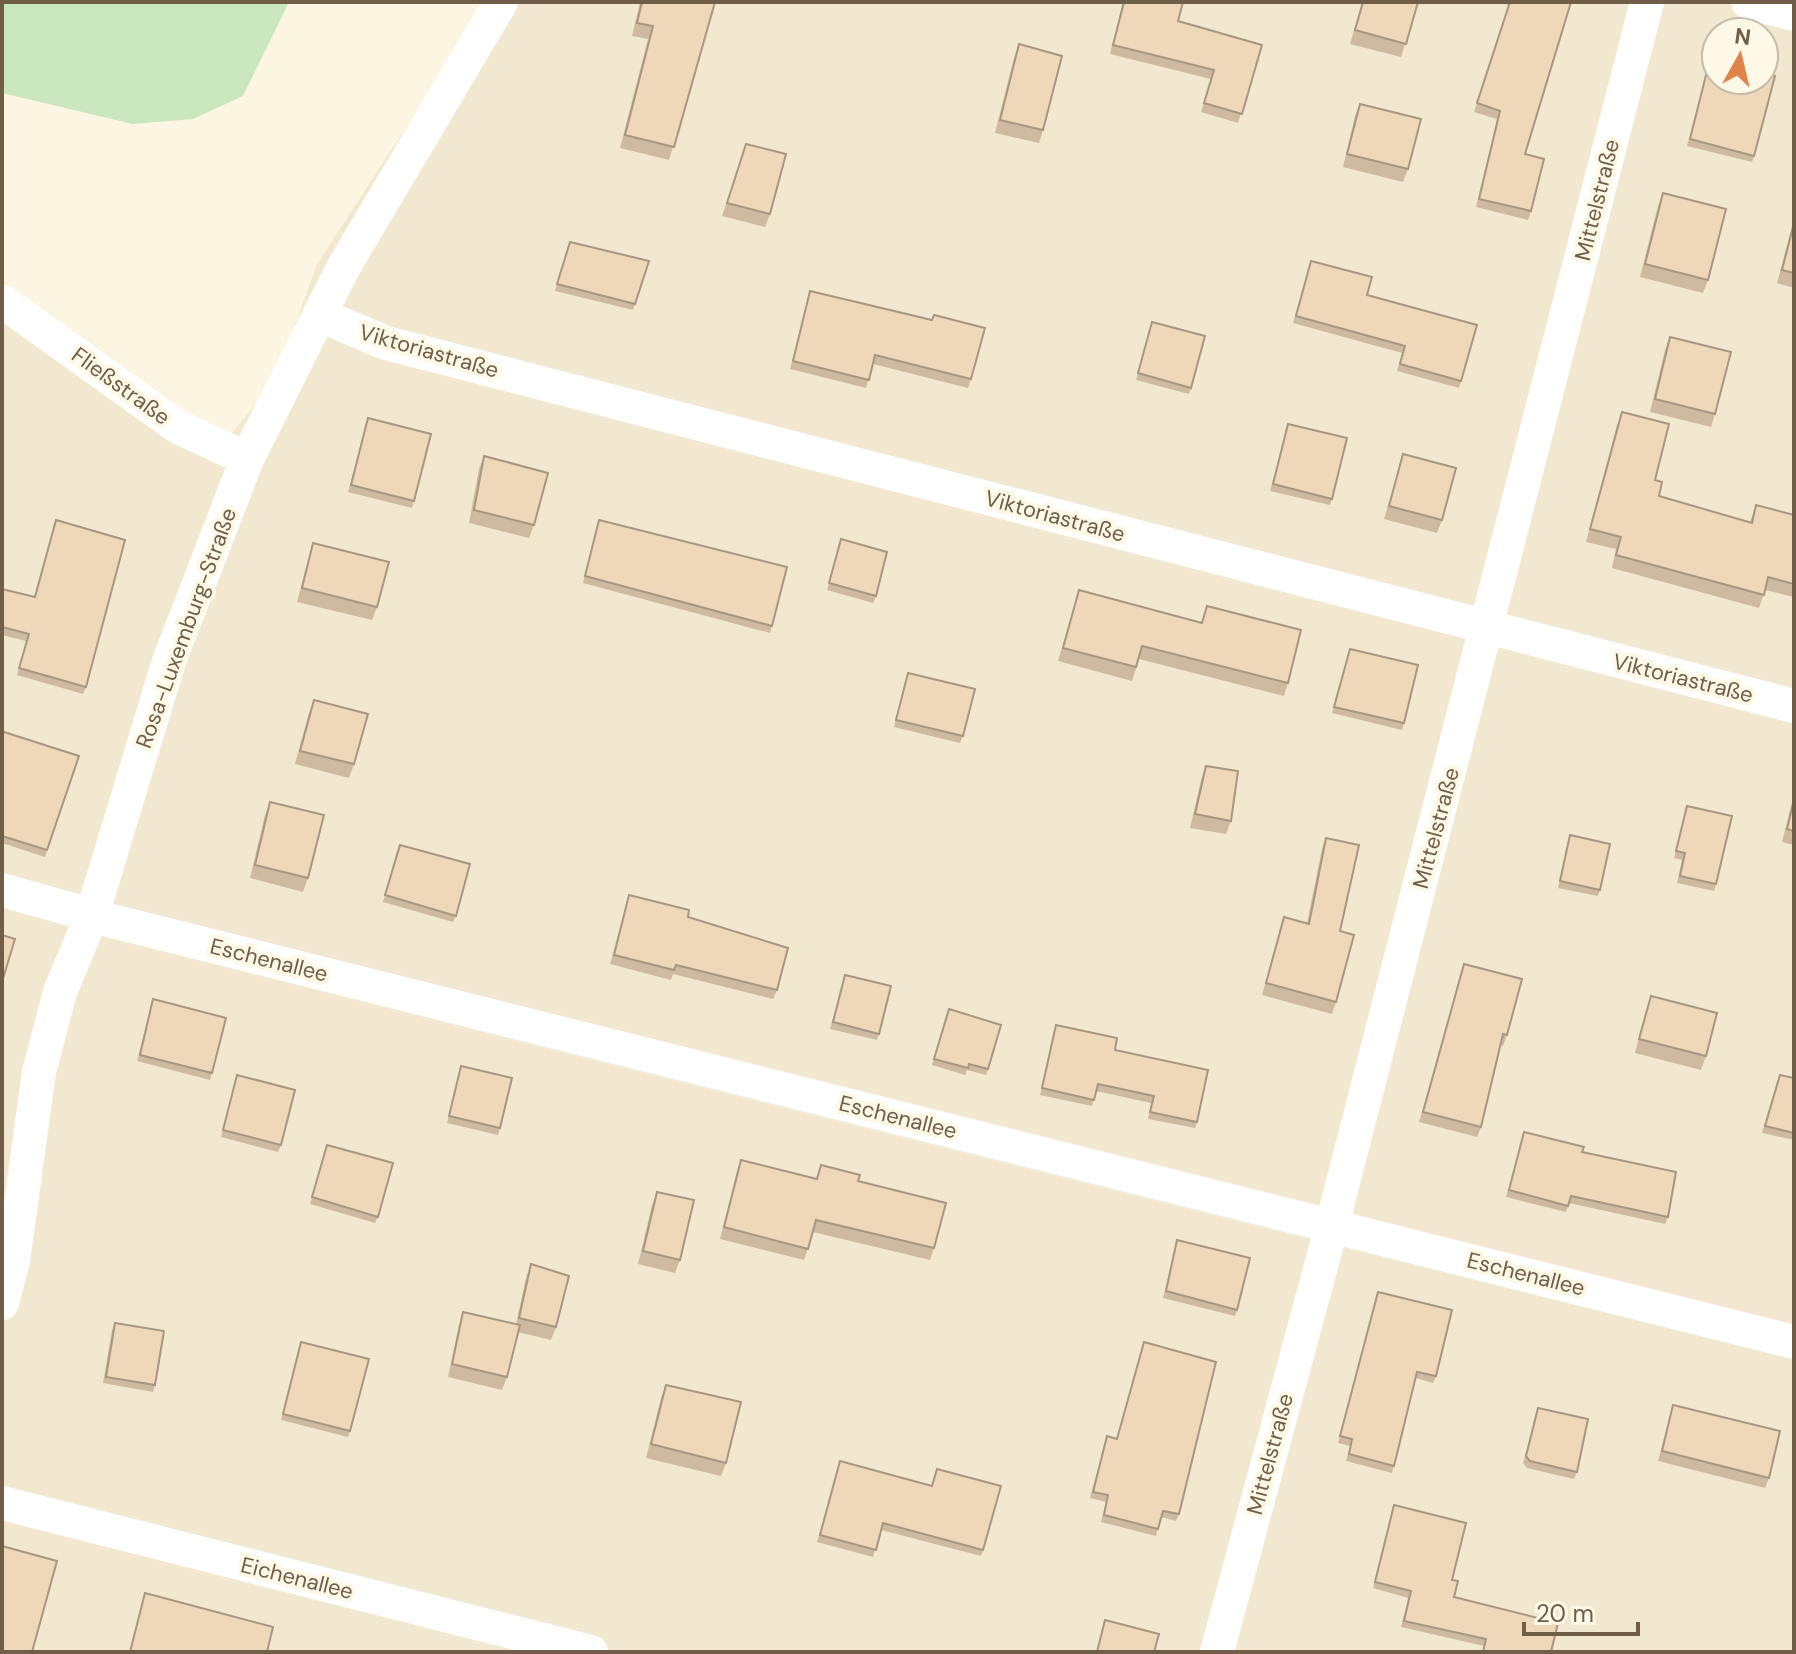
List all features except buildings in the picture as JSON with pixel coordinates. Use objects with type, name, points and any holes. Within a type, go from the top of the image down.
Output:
[{"type":"street","name":"Rosa-Luxemburg-Straße","points":[[2,1303],[13,1261],[39,1072],[60,992],[92,915],[169,661],[247,459],[343,268],[501,2]]},
{"type":"street","name":"Mittelstraße","points":[[1217,1652],[1488,628],[1647,2]]},
{"type":"street","points":[[1748,2],[1794,14]]},
{"type":"street","name":"Fließstraße","points":[[2,301],[178,427],[247,459]]},
{"type":"street","name":"Viktoriastraße","points":[[320,315],[386,343],[1794,706]]},
{"type":"street","name":"Eschenallee","points":[[2,890],[1794,1342]]},
{"type":"street","name":"Eichenallee","points":[[2,1503],[591,1652]]},
{"type":"shaded area","points":[[488,2],[1794,2],[1794,1652],[2,1652],[2,280],[181,419],[231,434],[275,381],[317,264]]},
{"type":"green space","points":[[2,2],[289,2],[243,96],[193,119],[133,124],[2,93]]}]
